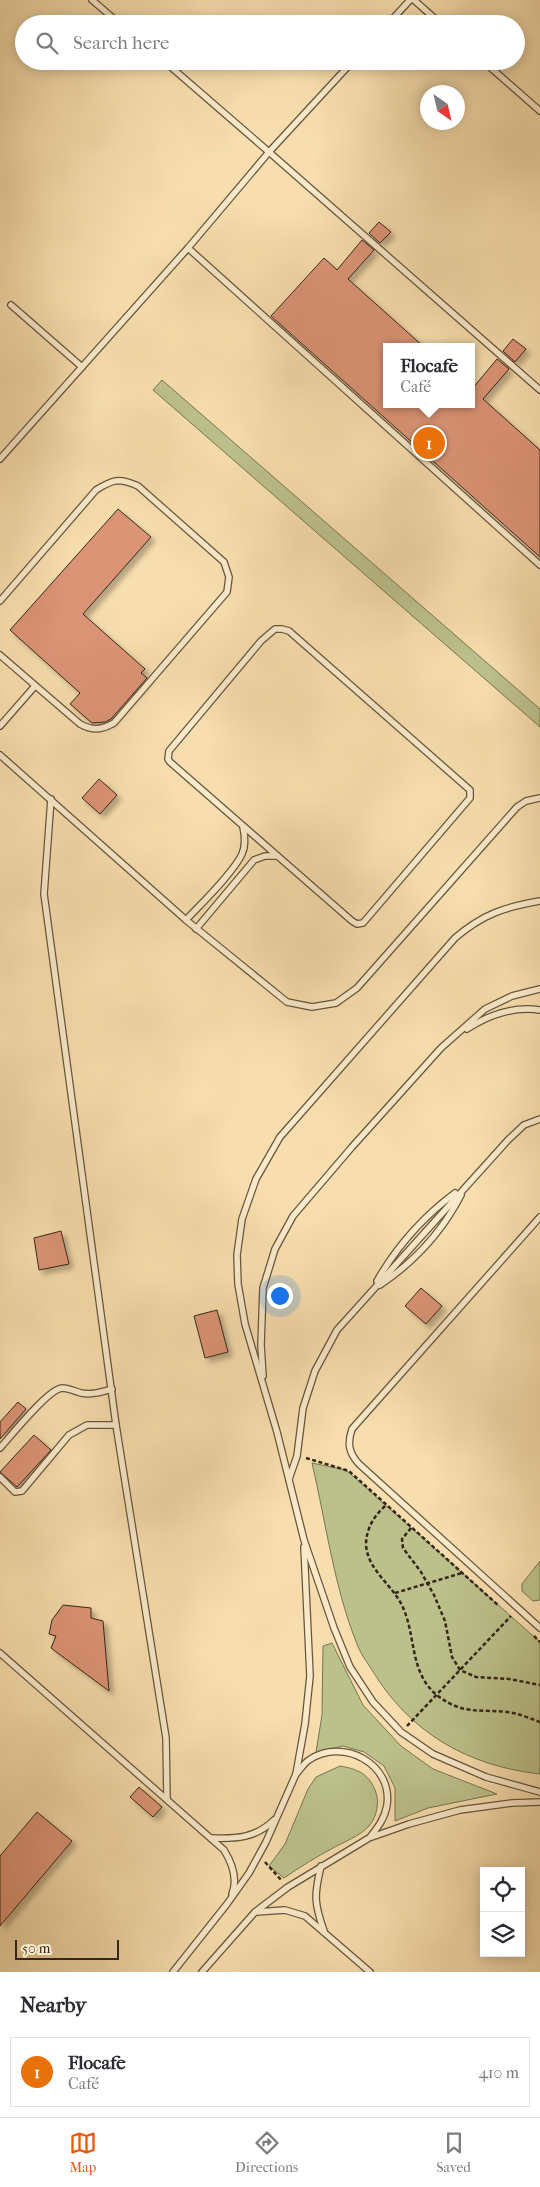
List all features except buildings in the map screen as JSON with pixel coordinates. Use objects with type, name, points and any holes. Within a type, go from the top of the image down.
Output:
[{"type":"lane","points":[[92,0],[110,15]]},
{"type":"lane","points":[[397,15],[412,0],[430,15]]},
{"type":"lane","points":[[174,70],[540,390]]},
{"type":"lane","points":[[0,459],[188,248],[269,152],[345,70]]},
{"type":"lane","points":[[493,70],[540,111]]},
{"type":"lane","points":[[188,248],[540,565]]},
{"type":"lane","points":[[12,305],[82,367]]},
{"type":"lane","points":[[0,601],[96,490],[109,482],[125,480],[138,486],[224,562],[228,569],[230,584],[227,592],[114,723],[105,728],[89,728],[80,724],[0,655]]},
{"type":"lane","points":[[275,629],[282,629],[289,631],[470,790],[470,798],[363,923],[357,924],[352,921],[277,856],[170,762],[168,755],[268,633],[275,629]]},
{"type":"lane","points":[[0,726],[35,686]]},
{"type":"lane","points":[[0,755],[186,920],[288,1002],[312,1008],[336,1003],[357,988],[516,807],[526,801],[540,798]]},
{"type":"lane","points":[[51,799],[44,894],[116,1425],[166,1738],[167,1799]]},
{"type":"lane","points":[[186,920],[235,865],[242,853],[245,840],[244,827]]},
{"type":"lane","points":[[196,928],[254,860],[265,856],[277,856]]},
{"type":"lane","points":[[540,901],[510,906],[486,915],[455,938],[280,1137],[256,1179],[242,1219],[238,1255],[238,1284],[245,1324],[289,1479],[304,1540],[334,1628],[350,1667],[373,1702],[401,1732],[434,1754],[486,1777],[540,1792]]},
{"type":"lane","points":[[264,1388],[261,1345],[263,1288],[274,1249],[293,1216],[441,1048],[485,1010],[512,996],[540,989]]},
{"type":"lane","points":[[441,1048],[468,1028],[493,1014],[522,1008],[540,1010]]},
{"type":"lane","points":[[289,1479],[297,1456],[303,1408],[315,1371],[337,1330],[465,1186],[524,1125],[540,1119]]},
{"type":"lane","points":[[372,1290],[410,1262],[427,1246],[450,1214],[465,1186]]},
{"type":"lane","points":[[540,1217],[352,1429],[348,1439],[352,1456],[359,1464],[540,1628]]},
{"type":"lane","points":[[0,1448],[42,1401],[58,1389],[64,1388],[80,1393],[94,1394],[112,1389]]},
{"type":"lane","points":[[0,1477],[15,1492],[22,1491],[69,1435],[87,1425],[116,1425]]},
{"type":"lane","points":[[172,1972],[228,1904],[259,1855],[296,1774],[305,1724],[310,1676],[304,1540]]},
{"type":"lane","points":[[0,1653],[224,1850],[232,1862],[234,1890],[228,1904]]},
{"type":"lane","points":[[296,1774],[309,1760],[326,1752],[345,1751],[363,1757],[377,1769],[386,1786],[387,1805],[381,1823],[370,1838]]},
{"type":"lane","points":[[202,1972],[255,1912],[288,1887],[370,1838],[408,1824],[460,1810],[512,1803],[540,1802]]},
{"type":"lane","points":[[212,1838],[249,1837],[265,1829],[278,1816]]},
{"type":"lane","points":[[322,1866],[315,1889],[315,1902],[324,1931]]},
{"type":"lane","points":[[255,1912],[269,1910],[294,1912],[305,1916],[370,1972]]},
{"type":"path","points":[[297,1456],[349,1471],[385,1506],[504,1610]]},
{"type":"path","points":[[385,1506],[370,1525],[366,1546],[371,1563],[395,1593],[408,1620],[417,1668],[423,1679],[437,1695],[459,1707],[468,1710],[509,1712],[540,1722]]},
{"type":"path","points":[[411,1528],[402,1539],[403,1548],[428,1583],[445,1621],[452,1657],[460,1670],[476,1677],[509,1678],[540,1685]]},
{"type":"path","points":[[395,1593],[462,1573]]},
{"type":"path","points":[[401,1732],[511,1616],[518,1622]]},
{"type":"path","points":[[533,1636],[540,1642]]},
{"type":"path","points":[[259,1855],[288,1887]]},
{"type":"green space","points":[[162,380],[540,709],[540,727],[153,390]]},
{"type":"green space","points":[[312,1463],[346,1470],[540,1642],[540,1774],[514,1770],[489,1763],[443,1743],[404,1712],[387,1692],[360,1651],[349,1622],[336,1578]]},
{"type":"green space","points":[[540,1561],[540,1600],[533,1601],[522,1591],[522,1584]]},
{"type":"green space","points":[[332,1643],[363,1705],[401,1746],[433,1769],[497,1794],[428,1808],[395,1821],[395,1788],[384,1766],[364,1752],[343,1746],[316,1752],[322,1715],[323,1646]]},
{"type":"green space","points":[[340,1766],[361,1773],[372,1784],[377,1794],[377,1809],[374,1818],[361,1833],[284,1878],[269,1866],[285,1844],[308,1789],[316,1777]]},
{"type":"place","name":"Flocafe","points":[[429,443]]}]
